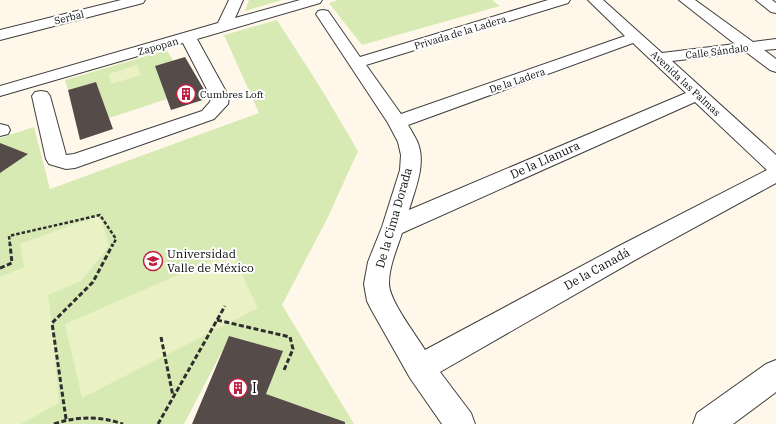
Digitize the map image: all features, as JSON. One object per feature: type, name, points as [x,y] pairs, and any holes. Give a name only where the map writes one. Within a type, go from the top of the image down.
[{"type":"street","name":"Serbal","points":[[0,35],[122,2],[138,0]]},
{"type":"street","points":[[224,27],[236,0]]},
{"type":"street","name":"Privada de la Ladera","points":[[356,63],[563,0]]},
{"type":"street","name":"Avenida las Palmas","points":[[595,0],[698,94],[771,156]]},
{"type":"street","points":[[686,0],[776,67]]},
{"type":"street","points":[[763,0],[776,9]]},
{"type":"street","name":"Zapopan","points":[[0,91],[224,27],[319,7]]},
{"type":"street","name":"De la Cima Dorada","points":[[319,7],[397,122],[408,142],[411,155],[410,170],[393,227],[380,262],[376,284],[380,301],[420,368],[460,424]]},
{"type":"street","points":[[41,96],[56,159],[61,162],[75,160],[208,115],[219,104],[220,97],[188,37]]},
{"type":"street","name":"De la Ladera","points":[[397,122],[636,37]]},
{"type":"street","name":"Calle Sándalo","points":[[659,58],[776,44]]},
{"type":"street","name":"De la Llanura","points":[[393,227],[698,94]]},
{"type":"street","name":"De la Canadá","points":[[420,368],[627,253],[776,174]]},
{"type":"street","points":[[708,424],[776,374]]},
{"type":"path","points":[[0,268],[12,264],[9,236],[100,215],[116,239],[93,282],[52,323],[66,419]]},
{"type":"path","points":[[158,424],[225,306]]},
{"type":"path","points":[[217,320],[290,337],[293,349],[284,370]]},
{"type":"path","points":[[160,337],[173,396]]},
{"type":"path","points":[[54,424],[66,419],[103,417],[123,424]]},
{"type":"path","points":[[108,424],[111,420]]},
{"type":"green space","points":[[249,0],[282,0],[245,11]]},
{"type":"green space","points":[[338,0],[492,0],[500,6],[362,45],[329,3]]},
{"type":"green space","name":"Universidad Valle de México","points":[[277,20],[322,90],[358,151],[328,217],[282,305],[354,424],[324,424],[327,415],[288,402],[255,424],[282,351],[230,336],[184,424],[0,424],[0,138],[34,127],[50,189],[259,113],[224,35]]},
{"type":"green space","points":[[167,50],[173,61],[167,99],[109,118],[96,82],[68,90],[65,80]]},
{"type":"green space","points":[[137,65],[141,75],[111,84],[109,74]]},
{"type":"green space","points":[[100,215],[109,246],[81,281],[48,295],[59,403],[21,424],[0,424],[0,277],[24,267],[20,244]]},
{"type":"green space","points":[[231,252],[258,308],[82,398],[65,324]]},
{"type":"building","points":[[185,57],[209,98],[171,110],[155,66]]},
{"type":"building","points":[[96,82],[113,129],[80,140],[68,90]]},
{"type":"building","points":[[0,143],[28,154],[0,173]]},
{"type":"building","name":"I","points":[[229,336],[283,351],[266,394],[345,422],[345,424],[192,424]]},
{"type":"place","name":"Cumbres Loft","points":[[186,94]]},
{"type":"place","name":"Universidad Valle de México","points":[[153,261]]},
{"type":"place","name":"I","points":[[238,388]]}]
